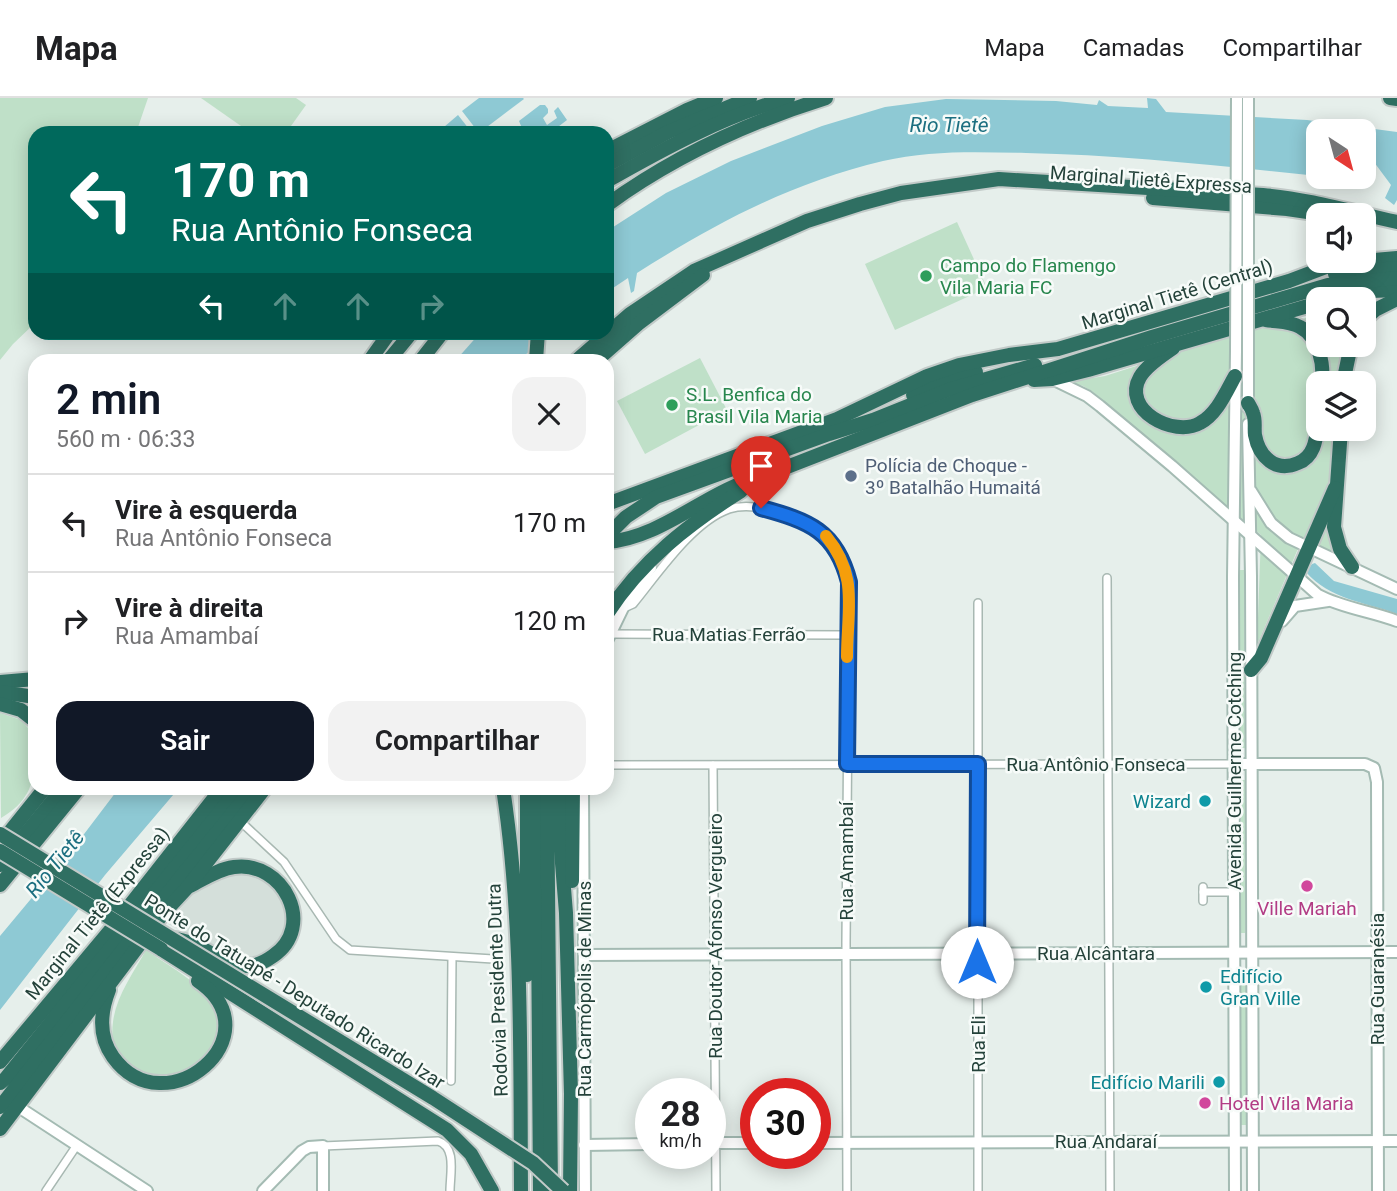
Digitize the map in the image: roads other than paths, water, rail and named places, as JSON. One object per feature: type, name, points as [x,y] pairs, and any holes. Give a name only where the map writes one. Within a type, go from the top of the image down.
[{"type":"highway","points":[[614,146],[716,98]]},
{"type":"highway","points":[[614,161],[668,132],[750,98]]},
{"type":"highway","points":[[614,177],[713,125],[793,103],[826,98]]},
{"type":"highway","points":[[1390,98],[1397,99]]},
{"type":"highway","points":[[614,200],[671,163],[751,126],[793,103]]},
{"type":"highway","points":[[614,164],[621,157]]},
{"type":"highway","points":[[614,328],[694,271],[807,221],[860,204],[929,188],[985,180],[1018,179],[1263,195],[1309,200],[1397,222]]},
{"type":"highway","name":"Marginal Tietê Expressa","points":[[970,184],[1238,204],[1306,212]]},
{"type":"highway","points":[[1376,226],[1397,231]]},
{"type":"highway","name":"Marginal Tietê (Central)","points":[[1376,260],[1397,258]]},
{"type":"highway","points":[[604,354],[719,260]]},
{"type":"highway","points":[[1289,281],[1397,268]]},
{"type":"highway","name":"Marginal Tietê (Central)","points":[[614,501],[837,419],[928,376],[959,365],[1058,349],[1310,273]]},
{"type":"highway","points":[[614,539],[624,540],[642,534],[735,484],[764,476],[1008,383],[1328,285],[1397,278]]},
{"type":"highway","points":[[1376,291],[1397,290]]},
{"type":"highway","points":[[1376,310],[1397,299]]},
{"type":"highway","points":[[1008,383],[1052,379],[1306,307]]},
{"type":"highway","points":[[1261,320],[1289,323],[1305,331],[1321,358],[1322,371]]},
{"type":"highway","points":[[614,531],[626,517],[656,497],[824,435],[873,420],[948,390],[999,374],[1152,337]]},
{"type":"highway","points":[[394,354],[405,340]]},
{"type":"highway","points":[[426,354],[437,340]]},
{"type":"highway","points":[[584,354],[600,340]]},
{"type":"highway","points":[[1181,341],[1149,367],[1140,376],[1137,385],[1139,404],[1157,421],[1186,428],[1200,423],[1218,406],[1236,376]]},
{"type":"highway","points":[[824,435],[945,380],[1058,349]]},
{"type":"highway","points":[[1248,403],[1254,414],[1257,445],[1267,460],[1276,465],[1287,466],[1304,461],[1316,441]]},
{"type":"highway","points":[[1340,441],[1335,488],[1335,535],[1340,549],[1352,567]]},
{"type":"highway","points":[[614,605],[645,565],[688,527],[764,476]]},
{"type":"highway","points":[[1251,670],[1261,658],[1335,488]]},
{"type":"highway","points":[[0,682],[28,680]]},
{"type":"highway","points":[[0,692],[28,696]]},
{"type":"highway","points":[[0,704],[21,710],[28,716]]},
{"type":"highway","points":[[0,844],[37,795]]},
{"type":"highway","points":[[0,865],[57,795]]},
{"type":"highway","points":[[0,885],[73,795]]},
{"type":"highway","name":"Marginal Tietê (Expressa)","points":[[0,1062],[108,933],[216,795]]},
{"type":"highway","points":[[0,1083],[233,795]]},
{"type":"highway","points":[[0,1107],[147,918],[247,795]]},
{"type":"highway","points":[[0,1129],[161,916],[259,795]]},
{"type":"highway","name":"Rodovia Presidente Dutra","points":[[504,795],[509,830],[518,977],[521,1184]]},
{"type":"highway","points":[[521,1184],[527,1098],[527,795]]},
{"type":"highway","name":"Rodovia Presidente Dutra","points":[[537,795],[540,1191]]},
{"type":"highway","points":[[547,795],[554,1191]]},
{"type":"highway","points":[[561,795],[571,1094],[570,1191]]},
{"type":"highway","points":[[566,914],[571,896],[573,795]]},
{"type":"highway","name":"Ponte do Tatuapé - Deputado Ricardo Izar","points":[[0,834],[433,1098],[533,1163],[563,1191]]},
{"type":"highway","name":"Ponte do Tatuapé - Deputado Ricardo Izar","points":[[0,851],[164,950],[431,1119],[461,1143],[492,1191]]},
{"type":"highway","points":[[174,939],[187,940],[236,965],[252,966],[278,952],[292,927],[294,914],[284,888],[273,876],[262,870],[235,866],[222,869],[186,888]]},
{"type":"highway","points":[[116,976],[103,1012],[102,1026],[108,1049],[116,1061],[130,1073],[156,1084],[186,1078],[201,1070],[219,1051],[225,1026],[217,998],[206,986],[172,963],[164,950]]},
{"type":"highway","points":[[547,1175],[554,1191]]},
{"type":"main road","points":[[1237,98],[1242,351]]},
{"type":"main road","points":[[1242,351],[1248,98]]},
{"type":"main road","name":"Avenida Guilherme Cotching","points":[[1235,1191],[1234,521],[1236,376],[1242,351]]},
{"type":"main road","name":"Avenida Guilherme Cotching","points":[[1242,351],[1248,403],[1251,536],[1253,1191]]},
{"type":"main road","points":[[1052,379],[1087,396],[1100,406],[1318,595],[1329,601],[1361,608],[1397,621]]},
{"type":"main road","points":[[1250,489],[1271,523],[1289,538],[1397,589]]},
{"type":"main road","name":"Rua Amambaí","points":[[614,627],[623,608],[656,562],[688,527]]},
{"type":"main road","points":[[1276,623],[1284,620],[1295,606],[1329,601]]},
{"type":"main road","name":"Rua Antônio Fonseca","points":[[1234,764],[1365,764],[1374,768]]},
{"type":"main road","name":"Rua Guaranésia","points":[[1374,768],[1377,782],[1378,1191]]},
{"type":"main road","name":"Rua Carmópolis de Minas","points":[[583,795],[585,1191]]},
{"type":"main road","name":"Rua Alcântara","points":[[585,955],[1397,952]]},
{"type":"main road","points":[[17,1106],[147,1191]]},
{"type":"main road","name":"Rua Andaraí","points":[[831,1143],[1397,1141]]},
{"type":"main road","points":[[584,1144],[635,1143]]},
{"type":"main road","points":[[263,1191],[302,1151],[309,1147],[323,1146],[323,1191]]},
{"type":"main road","points":[[480,1169],[486,1191]]},
{"type":"street","name":"Rua Amambaí","points":[[623,608],[633,604],[674,555],[713,517],[738,508],[761,508],[809,523],[823,532],[836,548],[845,566],[849,582],[847,1191]]},
{"type":"street","points":[[1107,578],[1110,1191]]},
{"type":"street","name":"Rua Eli","points":[[978,603],[978,1191]]},
{"type":"street","name":"Rua Matias Ferrão","points":[[614,638],[847,635]]},
{"type":"street","name":"Rua Antônio Fonseca","points":[[614,765],[1234,764]]},
{"type":"street","name":"Rua Doutor Afonso Vergueiro","points":[[713,765],[714,1078]]},
{"type":"street","points":[[239,821],[290,869],[343,946],[359,952],[493,959]]},
{"type":"street","points":[[1203,901],[1203,889],[1234,892]]},
{"type":"street","points":[[450,1081],[452,957]]},
{"type":"street","points":[[323,1146],[438,1141],[444,1143],[450,1152],[450,1191]]},
{"type":"street","points":[[47,1191],[77,1145]]},
{"type":"street","name":"Rua Doutor Afonso Vergueiro","points":[[715,1169],[716,1191]]},
{"type":"water","points":[[479,98],[524,99],[488,126],[474,126],[462,111]]},
{"type":"water","name":"Rio Tietê","points":[[1147,98],[1156,99],[1166,112],[1306,120],[1306,175],[1062,154],[954,152],[900,157],[849,170],[755,206],[637,273],[634,291],[631,293],[628,278],[614,287],[614,226],[666,193],[731,161],[822,126],[885,107],[946,99],[1056,101],[1097,105],[1099,100],[1108,106],[1148,108]]},
{"type":"water","points":[[540,105],[545,105],[548,109],[543,118],[547,125],[557,118],[554,111],[558,107],[567,120],[559,126],[521,126],[519,121]]},
{"type":"water","points":[[458,115],[467,126],[445,126]]},
{"type":"water","name":"Rio Tietê","points":[[1376,129],[1397,132],[1397,200],[1394,205],[1385,198],[1391,185],[1376,165]]},
{"type":"water","points":[[474,340],[545,340],[526,354],[461,354]]},
{"type":"water","points":[[1315,563],[1334,581],[1397,599],[1397,614],[1348,599],[1325,588],[1306,572]]},
{"type":"water","name":"Rio Tietê","points":[[114,795],[173,795],[105,875],[0,1010],[0,936]]},
{"type":"place","name":"Campo do Flamengo Vila Maria FC","points":[[926,276]]},
{"type":"place","name":"S.L. Benfica do Brasil Vila Maria","points":[[672,405]]},
{"type":"place","name":"Polícia de Choque - 3º Batalhão Humaitá","points":[[851,476]]},
{"type":"place","name":"Wizard","points":[[1205,801]]},
{"type":"place","name":"Ville Mariah","points":[[1307,886]]},
{"type":"place","name":"Edifício Gran Ville","points":[[1206,987]]},
{"type":"place","name":"Edifício Marili","points":[[1219,1082]]},
{"type":"place","name":"Hotel Vila Maria","points":[[1205,1103]]}]
